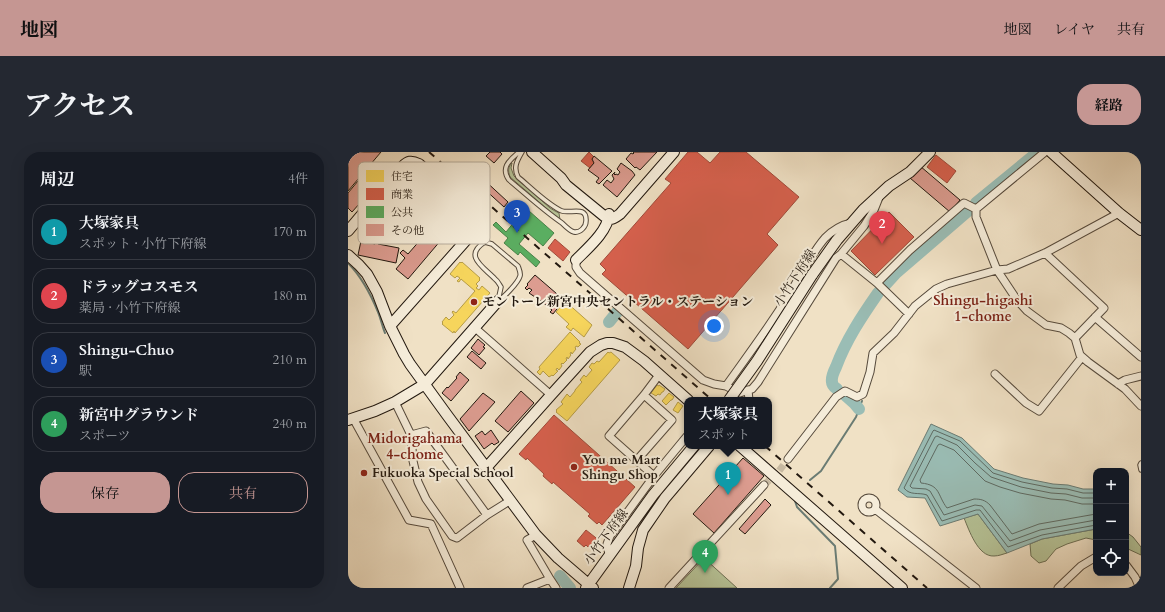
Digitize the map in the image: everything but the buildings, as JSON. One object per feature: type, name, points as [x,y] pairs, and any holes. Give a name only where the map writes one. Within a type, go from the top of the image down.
[{"type":"street","points":[[532,152],[561,178],[566,185],[596,210],[614,218],[620,214],[674,152]]},
{"type":"street","points":[[669,152],[620,209],[609,216],[605,229],[576,260],[576,266],[580,273],[703,380],[726,386],[740,392],[752,389],[758,382],[824,275],[836,258],[864,226],[874,210],[881,193]]},
{"type":"street","name":"小竹下府線","points":[[895,182],[922,152]]},
{"type":"street","name":"小竹下府線","points":[[731,397],[757,361],[812,275],[837,240],[881,193],[910,172],[930,152]]},
{"type":"street","points":[[976,209],[1045,152]]},
{"type":"street","points":[[1051,152],[1141,230]]},
{"type":"street","points":[[877,283],[910,250],[964,202],[976,209]]},
{"type":"street","points":[[976,209],[976,217],[997,270],[1026,311],[1046,325],[1061,328],[1075,338],[1080,355],[1125,388],[1141,406]]},
{"type":"street","points":[[788,459],[836,397],[845,391],[857,397],[863,394],[870,372],[873,353],[894,332],[915,306],[936,289],[947,284],[997,270],[1008,269],[1045,253],[1120,213]]},
{"type":"street","points":[[348,231],[358,219]]},
{"type":"street","points":[[726,386],[785,302],[811,258],[826,238],[842,225],[852,223]]},
{"type":"street","points":[[390,326],[463,244]]},
{"type":"street","points":[[1045,253],[1104,308],[1075,338]]},
{"type":"street","points":[[841,254],[877,283],[909,314]]},
{"type":"street","points":[[348,255],[359,264],[370,278],[390,326],[410,364],[424,384],[536,535],[589,587]]},
{"type":"street","points":[[460,588],[431,524],[409,520],[351,419],[395,402],[424,384],[498,301]]},
{"type":"street","points":[[1095,317],[1141,357]]},
{"type":"street","points":[[474,327],[551,394]]},
{"type":"street","points":[[486,468],[590,352],[607,343],[613,343],[625,347],[644,361],[685,397]]},
{"type":"street","points":[[995,374],[1015,391],[1026,403],[1039,411],[1082,357]]},
{"type":"street","points":[[654,476],[609,436],[659,375]]},
{"type":"street","points":[[1118,384],[1125,380],[1141,376]]},
{"type":"street","points":[[748,390],[749,397]]},
{"type":"street","points":[[637,460],[672,420],[644,395]]},
{"type":"street","points":[[395,402],[411,435],[413,461],[418,482],[426,499],[452,536],[458,538],[487,515],[510,500]]},
{"type":"street","points":[[411,435],[426,430],[487,515]]},
{"type":"street","points":[[609,555],[607,544],[610,536],[654,476],[684,440]]},
{"type":"street","name":"小竹下府線","points":[[589,587],[609,555],[653,495],[691,449]]},
{"type":"street","points":[[629,588],[636,566],[639,544],[643,530],[665,498],[706,449]]},
{"type":"street","points":[[743,449],[902,588]]},
{"type":"street","points":[[669,588],[764,485]]},
{"type":"street","points":[[875,509],[976,588]]},
{"type":"street","points":[[536,535],[527,540],[556,588]]},
{"type":"street","points":[[1058,588],[1081,566],[1093,559]]},
{"type":"street","points":[[1129,569],[1140,588]]},
{"type":"street","points":[[527,588],[550,579]]},
{"type":"lane","points":[[519,152],[505,168],[506,175],[509,180],[573,232],[583,229],[587,222],[585,215],[581,211],[576,210],[564,212],[555,208],[518,177],[515,172],[516,164],[522,152]]},
{"type":"lane","points":[[490,243],[518,266],[520,270],[518,280],[498,301]]},
{"type":"lane","points":[[481,244],[475,253],[475,258],[477,262],[497,280],[501,287],[498,301]]},
{"type":"lane","points":[[1141,463],[1141,470]]},
{"type":"green space","points":[[512,163],[511,168],[514,176],[550,208],[559,213],[560,220],[510,177],[509,169]]},
{"type":"green space","points":[[978,514],[1007,553],[996,556],[988,555],[979,548],[971,536],[964,518]]},
{"type":"green space","points":[[1093,530],[1093,539],[1086,538],[1067,544],[1056,549],[1046,561],[1039,563],[1031,556],[1030,544],[1042,539]]},
{"type":"green space","points":[[1129,534],[1141,547],[1141,555],[1129,549]]},
{"type":"green space","points":[[704,558],[737,588],[676,588]]},
{"type":"water","points":[[931,424],[962,438],[994,469],[1023,478],[1053,484],[1068,485],[1083,489],[1093,489],[1093,530],[1042,539],[1007,553],[978,514],[940,526],[925,498],[907,497],[898,490]]},
{"type":"waterway","points":[[976,203],[1038,152]]},
{"type":"waterway","points":[[886,284],[896,273],[968,211]]},
{"type":"waterway","points":[[348,263],[369,292],[385,333]]},
{"type":"waterway","points":[[837,389],[832,383],[832,378],[840,357],[855,328],[878,293]]},
{"type":"waterway","points":[[609,322],[618,311]]},
{"type":"waterway","points":[[845,395],[859,409]]},
{"type":"waterway","points":[[810,480],[821,471],[856,417],[862,401]]},
{"type":"waterway","points":[[795,501],[797,507],[835,546],[838,579],[830,588]]},
{"type":"waterway","points":[[560,576],[570,588]]},
{"type":"tunnel","points":[[764,485],[779,471],[788,459]]},
{"type":"railway","points":[[429,152],[440,162]]},
{"type":"railway","points":[[490,205],[709,397]]},
{"type":"railway","points":[[768,449],[927,588]]},
{"type":"place","name":"Shingu-Chuo","points":[[517,233]]},
{"type":"place","name":"ドラッグコスモス","points":[[882,244]]},
{"type":"place","name":"モントーレ新宮中央セントラル・ステーション","points":[[474,302]]},
{"type":"place","name":"You me Mart Shingu Shop","points":[[574,467]]},
{"type":"place","name":"Fukuoka Special School","points":[[364,473]]},
{"type":"place","name":"大塚家具","points":[[728,495]]},
{"type":"place","name":"新宮中グラウンド","points":[[705,573]]},
{"type":"district","name":"Shingu-higashi 1-chome","points":[[983,308]]},
{"type":"district","name":"Midorigahama 4-chome","points":[[415,446]]}]
